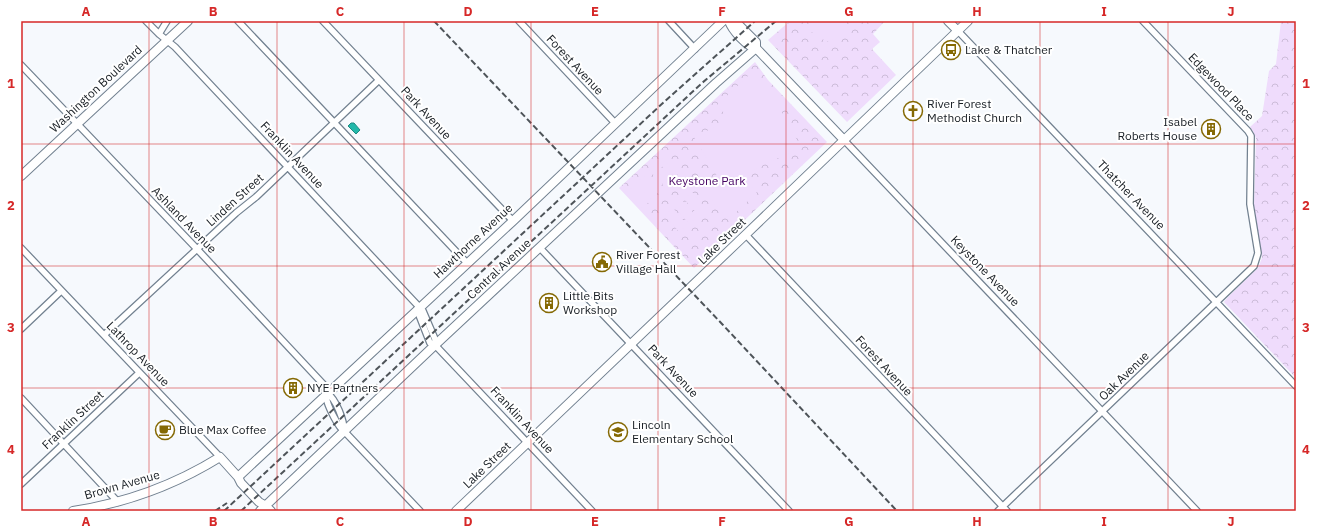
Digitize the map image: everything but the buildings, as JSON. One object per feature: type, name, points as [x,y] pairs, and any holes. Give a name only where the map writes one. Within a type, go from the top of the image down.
[{"type":"street","name":"Franklin Avenue","points":[[146,21],[159,34],[175,46],[419,307],[419,315],[430,343],[435,345],[592,511]]},
{"type":"street","points":[[159,34],[167,21]]},
{"type":"street","name":"Washington Boulevard","points":[[21,176],[188,21]]},
{"type":"street","points":[[238,21],[467,263]]},
{"type":"street","name":"Park Avenue","points":[[323,21],[513,221]]},
{"type":"street","name":"Forest Avenue","points":[[519,21],[615,123]]},
{"type":"street","points":[[669,21],[695,48]]},
{"type":"street","name":"Hawthorne Avenue","points":[[238,477],[513,221],[724,21]]},
{"type":"street","name":"Keystone Avenue","points":[[729,21],[731,26],[751,47],[756,48],[1197,511]]},
{"type":"street","name":"Keystone Avenue","points":[[735,21],[756,42],[756,48]]},
{"type":"street","name":"Thatcher Avenue","points":[[948,21],[1296,386]]},
{"type":"street","name":"Lake Street","points":[[456,511],[968,21]]},
{"type":"street","name":"Edgewood Place","points":[[1143,21],[1248,131],[1251,136],[1250,204],[1258,253]]},
{"type":"street","name":"Central Avenue","points":[[266,509],[344,431],[435,345],[716,83],[756,48]]},
{"type":"street","name":"Ashland Avenue","points":[[21,65],[197,249],[324,385],[327,393],[327,401],[340,428],[420,511]]},
{"type":"street","name":"Linden Street","points":[[104,335],[236,213],[256,197],[379,80]]},
{"type":"street","name":"Forest Avenue","points":[[746,235],[1003,510]]},
{"type":"street","name":"Lathrop Avenue","points":[[21,248],[220,457],[266,509]]},
{"type":"street","name":"Park Avenue","points":[[540,248],[789,511]]},
{"type":"street","name":"Oak Avenue","points":[[1003,510],[1102,412],[1254,266],[1258,253]]},
{"type":"street","points":[[21,329],[61,291]]},
{"type":"street","name":"Franklin Street","points":[[21,484],[139,373]]},
{"type":"street","points":[[21,398],[118,502]]},
{"type":"street","name":"Brown Avenue","points":[[73,511],[98,507],[149,493],[190,474],[220,457]]},
{"type":"green space","points":[[790,21],[885,21],[873,34],[880,42],[872,49],[896,75],[847,122],[768,40]]},
{"type":"green space","points":[[815,21],[843,21],[849,27],[840,36],[829,42],[817,37],[808,28]]},
{"type":"green space","points":[[1281,21],[1296,21],[1296,378],[1224,302],[1258,268],[1262,258],[1254,207],[1256,138],[1250,127],[1262,116],[1269,71],[1276,64]]},
{"type":"green space","name":"Keystone Park","points":[[755,62],[768,80],[827,142],[694,268],[619,188]]},
{"type":"green space","points":[[749,75],[755,75],[783,103],[779,107],[801,147],[740,176],[744,177],[757,192],[731,217],[725,216],[702,189],[717,176],[694,137],[732,119],[716,106]]},
{"type":"green space","points":[[662,158],[670,167],[666,171],[658,162]]},
{"type":"green space","points":[[653,166],[661,175],[657,179],[649,170]]},
{"type":"green space","points":[[675,172],[683,181],[679,185],[671,176]]},
{"type":"green space","points":[[644,176],[659,192],[651,199],[636,183]]},
{"type":"green space","points":[[666,180],[674,189],[670,193],[662,184]]},
{"type":"green space","points":[[635,185],[650,201],[642,208],[627,192]]},
{"type":"green space","points":[[692,192],[706,209],[699,216],[684,199]]},
{"type":"green space","points":[[682,200],[697,217],[689,224],[675,207]]},
{"type":"green space","points":[[673,208],[687,225],[679,232],[665,215]]},
{"type":"shaded area","points":[[351,123],[354,123],[360,130],[356,134],[348,126]]},
{"type":"railway","points":[[434,21],[723,325],[897,511]]},
{"type":"railway","points":[[224,511],[664,102],[755,21]]},
{"type":"railway","points":[[241,511],[702,83],[776,21]]},
{"type":"railway","points":[[215,511],[227,503]]},
{"type":"place","name":"Lake & Thatcher","points":[[951,50]]},
{"type":"place","name":"River Forest Methodist Church","points":[[913,111]]},
{"type":"place","name":"Isabel Roberts House","points":[[1211,129]]},
{"type":"place","name":"River Forest Village Hall","points":[[602,262]]},
{"type":"place","name":"Little Bits Workshop","points":[[549,303]]},
{"type":"place","name":"NYE Partners","points":[[293,388]]},
{"type":"place","name":"Blue Max Coffee","points":[[165,430]]},
{"type":"place","name":"Lincoln Elementary School","points":[[618,432]]}]
